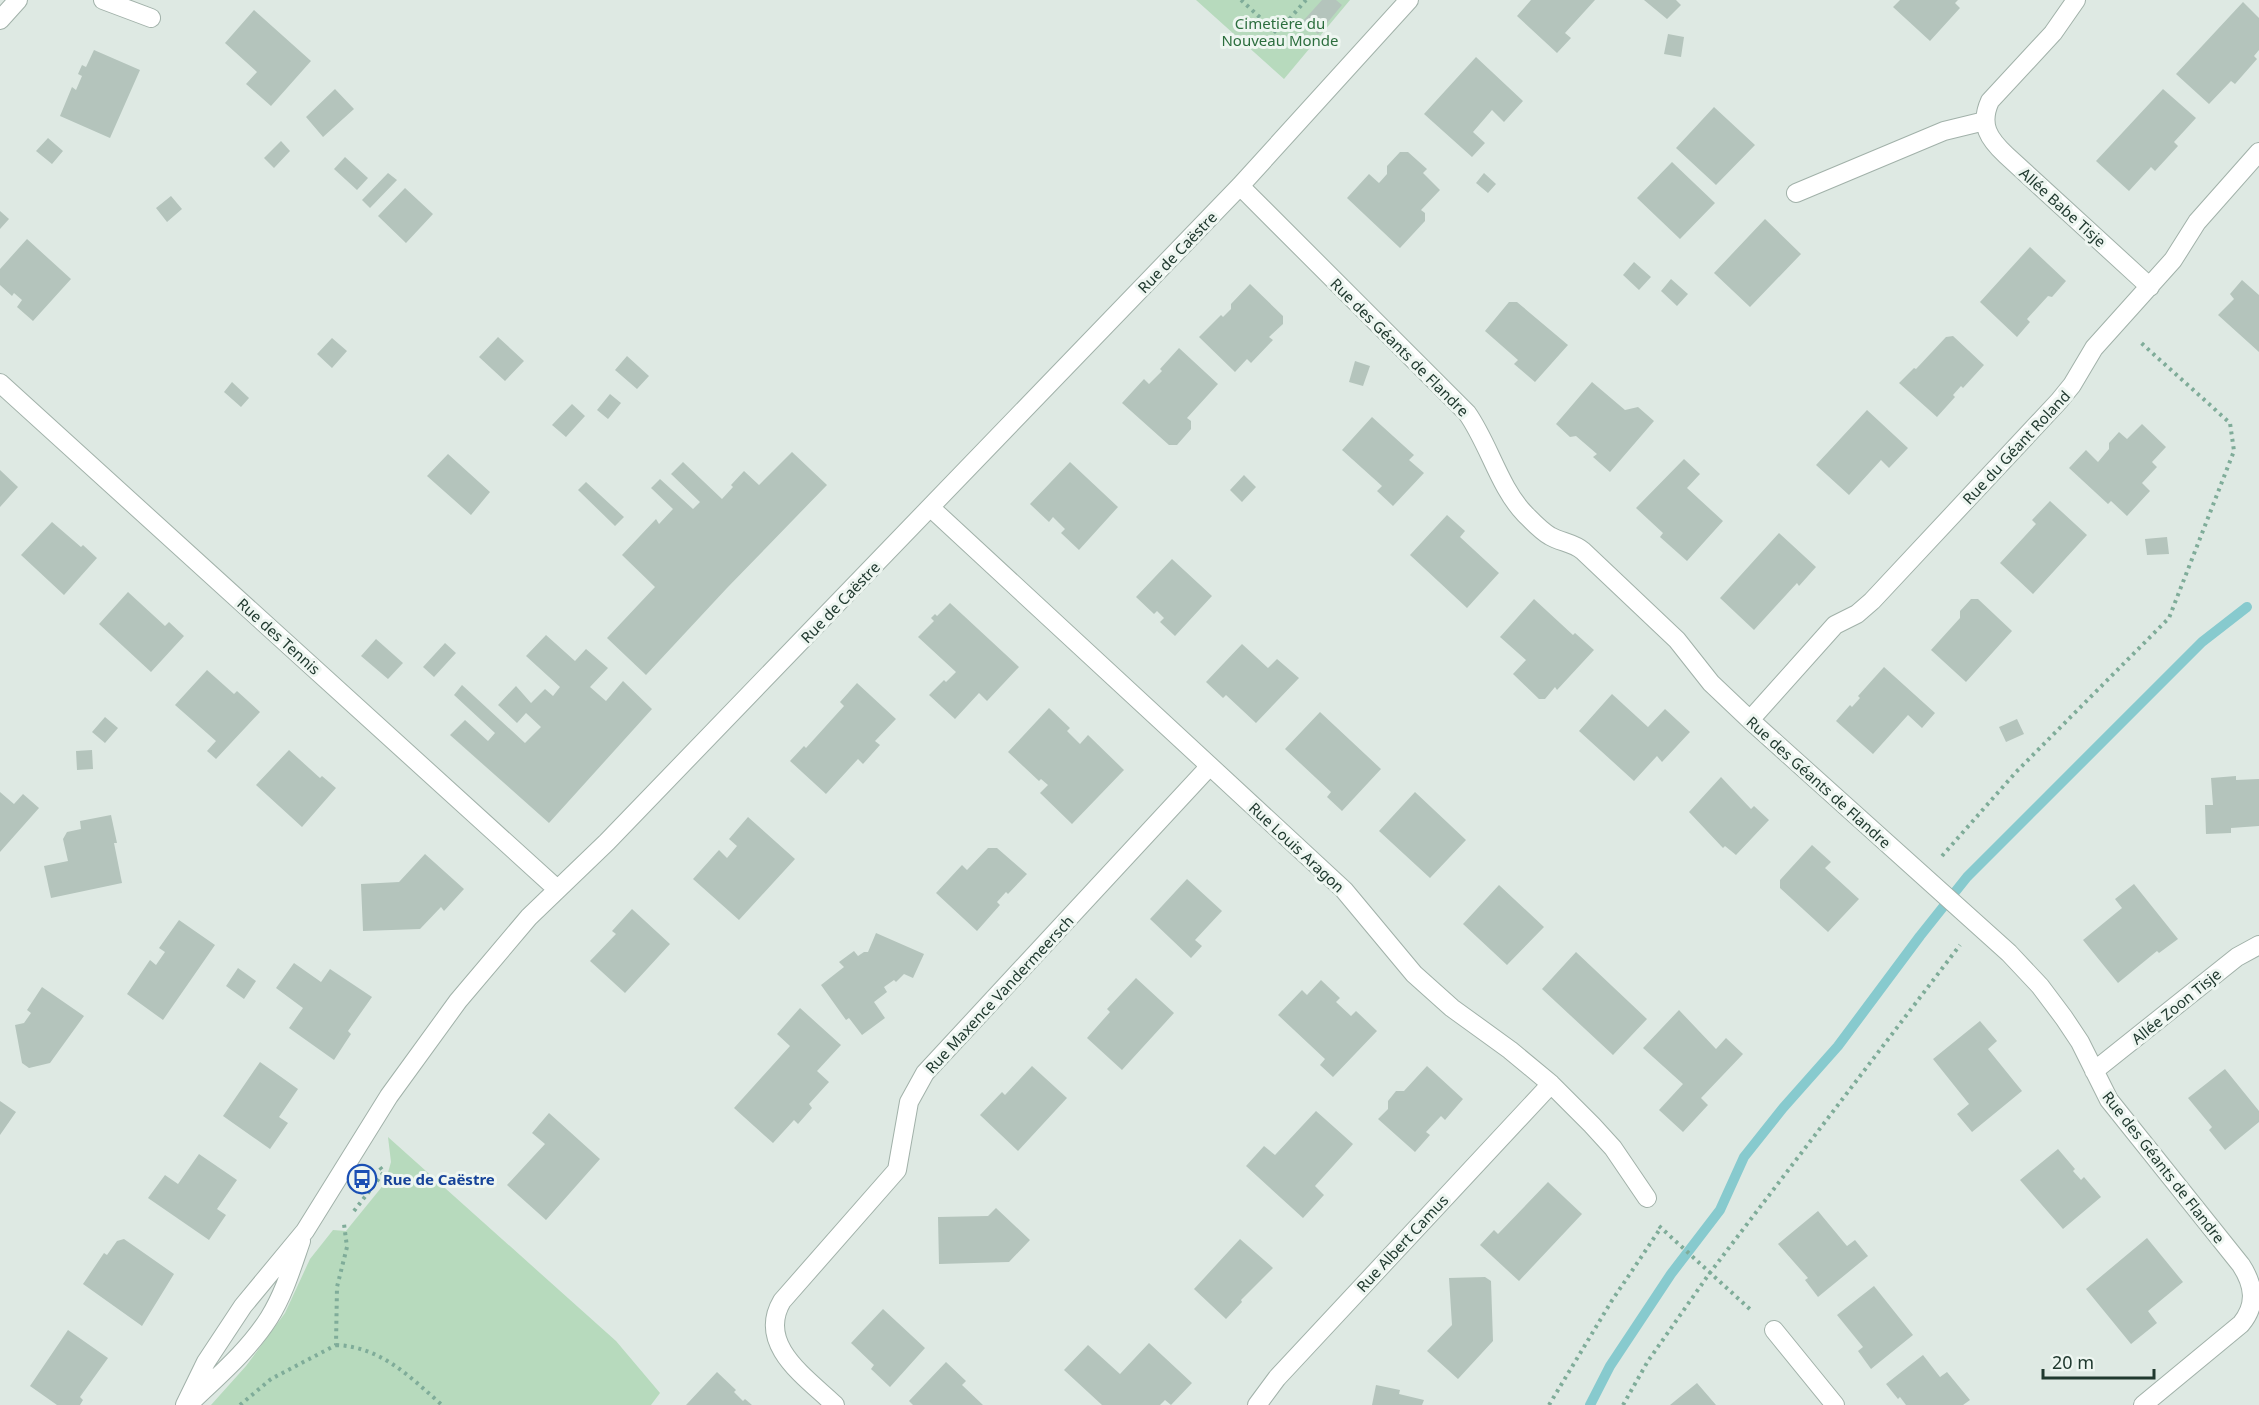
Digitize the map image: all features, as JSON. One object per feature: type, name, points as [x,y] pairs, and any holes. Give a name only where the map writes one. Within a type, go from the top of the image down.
[{"type":"street","points":[[0,20],[18,0]]},
{"type":"street","points":[[104,0],[151,18]]},
{"type":"street","name":"Rue de Caëstre","points":[[186,1405],[206,1362],[243,1306],[305,1231],[389,1095],[458,1001],[498,952],[931,508],[1240,186],[1410,0]]},
{"type":"street","points":[[1796,193],[1944,131],[1985,121],[1987,108],[1995,94],[2053,33],[2076,0]]},
{"type":"street","name":"Allée Babe Tisje","points":[[1985,121],[1987,133],[1996,145],[2150,287]]},
{"type":"street","name":"Rue du Géant Roland","points":[[1750,720],[1835,625],[1857,614],[1872,602],[2059,401],[2077,378],[2089,355],[2173,260],[2197,222],[2259,152]]},
{"type":"street","name":"Rue des Géants de Flandre","points":[[1240,186],[1467,413],[1485,441],[1507,488],[1524,513],[1549,536],[1579,547],[1677,640],[1711,683],[1970,917],[2040,986],[2074,1032],[2109,1101],[2241,1265],[2252,1288],[2252,1307],[2241,1324],[2143,1405]]},
{"type":"street","name":"Rue des Tennis","points":[[0,383],[557,889]]},
{"type":"street","name":"Rue Louis Aragon","points":[[931,508],[1344,890],[1414,974],[1452,1008],[1510,1050],[1551,1084],[1613,1148],[1647,1198]]},
{"type":"street","name":"Rue Maxence Vandermeersch","points":[[835,1405],[784,1356],[775,1332],[777,1310],[788,1293],[897,1170],[909,1102],[925,1073],[1209,767]]},
{"type":"street","name":"Allée Zoon Tisje","points":[[2094,1071],[2237,957],[2259,945]]},
{"type":"street","name":"Rue Albert Camus","points":[[1257,1405],[1277,1378],[1551,1084]]},
{"type":"street","name":"Rue de Caëstre","points":[[186,1405],[241,1354],[269,1319],[283,1292],[305,1231]]},
{"type":"street","points":[[1774,1330],[1835,1405]]},
{"type":"path","points":[[1241,0],[1277,33],[1306,0]]},
{"type":"path","points":[[1248,6],[1253,0]]},
{"type":"path","points":[[1929,882],[2016,772],[2169,618],[2234,451],[2230,423],[2117,323]]},
{"type":"path","points":[[1623,1405],[1648,1361],[1709,1274],[1970,917]]},
{"type":"path","points":[[351,1215],[384,1172],[357,1144]]},
{"type":"path","points":[[336,1345],[337,1287],[347,1247],[344,1223]]},
{"type":"path","points":[[1549,1405],[1611,1302],[1660,1228]]},
{"type":"path","points":[[1666,1234],[1774,1330]]},
{"type":"path","points":[[240,1405],[271,1379],[336,1345],[364,1348],[386,1360],[442,1405]]},
{"type":"green space","name":"Cimetière du Nouveau Monde","points":[[1196,0],[1350,0],[1284,79]]},
{"type":"green space","points":[[388,1137],[616,1341],[660,1393],[651,1405],[211,1405],[246,1366],[285,1313],[310,1259],[333,1230],[346,1231],[385,1183],[391,1162]]},
{"type":"building","points":[[1322,0],[1336,0],[1342,5],[1318,34],[1303,21]]},
{"type":"building","points":[[1531,0],[1595,0],[1565,33],[1571,38],[1557,53],[1517,16]]},
{"type":"building","points":[[1644,0],[1676,0],[1681,5],[1667,19]]},
{"type":"building","points":[[1900,0],[1958,0],[1955,3],[1960,8],[1930,41],[1893,7]]},
{"type":"building","points":[[2243,2],[2259,18],[2259,50],[2254,56],[2257,59],[2235,84],[2231,81],[2209,104],[2176,74]]},
{"type":"building","points":[[254,10],[311,61],[271,106],[246,84],[257,72],[225,43]]},
{"type":"building","points":[[1668,34],[1684,37],[1681,57],[1664,54]]},
{"type":"building","points":[[94,50],[140,70],[110,138],[60,116],[72,87],[76,90],[82,76],[78,74],[82,65],[86,67]]},
{"type":"building","points":[[1476,57],[1523,101],[1504,122],[1492,110],[1473,132],[1485,143],[1472,157],[1424,114]]},
{"type":"building","points":[[335,89],[354,109],[323,137],[306,117]]},
{"type":"building","points":[[2163,89],[2196,118],[2174,142],[2178,146],[2155,171],[2151,167],[2129,191],[2096,161]]},
{"type":"building","points":[[1714,107],[1755,145],[1716,185],[1676,148]]},
{"type":"building","points":[[48,138],[63,151],[52,164],[36,151]]},
{"type":"building","points":[[281,141],[290,151],[274,168],[264,158]]},
{"type":"building","points":[[1400,152],[1408,152],[1427,169],[1423,173],[1440,190],[1421,210],[1425,213],[1425,221],[1400,248],[1347,198],[1369,174],[1379,183],[1387,174],[1387,166]]},
{"type":"building","points":[[345,157],[368,178],[357,190],[334,169]]},
{"type":"building","points":[[1672,162],[1715,203],[1680,239],[1637,198]]},
{"type":"building","points":[[388,173],[397,180],[370,208],[362,200]]},
{"type":"building","points":[[1484,173],[1496,184],[1488,193],[1476,183]]},
{"type":"building","points":[[405,188],[433,214],[406,243],[378,216]]},
{"type":"building","points":[[171,196],[182,209],[167,222],[156,208]]},
{"type":"building","points":[[0,211],[9,219],[0,229]]},
{"type":"building","points":[[1765,219],[1801,254],[1750,307],[1714,273]]},
{"type":"building","points":[[27,239],[71,279],[33,321],[17,307],[22,300],[14,293],[12,296],[0,285],[0,269]]},
{"type":"building","points":[[2030,247],[2066,281],[2052,297],[2048,296],[2027,319],[2030,322],[2017,337],[1980,302]]},
{"type":"building","points":[[1634,262],[1651,277],[1639,290],[1623,275]]},
{"type":"building","points":[[1671,279],[1688,294],[1677,306],[1661,291]]},
{"type":"building","points":[[2242,280],[2259,295],[2259,352],[2218,315],[2234,299],[2230,294]]},
{"type":"building","points":[[1250,284],[1283,316],[1283,324],[1269,337],[1273,340],[1251,363],[1247,359],[1235,372],[1199,337],[1221,315],[1223,317],[1231,309],[1231,304]]},
{"type":"building","points":[[1509,302],[1517,302],[1568,345],[1535,382],[1514,364],[1518,360],[1485,331]]},
{"type":"building","points":[[1953,336],[1984,365],[1963,388],[1961,386],[1953,395],[1955,397],[1937,417],[1899,383],[1914,368],[1916,369],[1946,337]]},
{"type":"building","points":[[498,337],[524,361],[505,381],[479,357]]},
{"type":"building","points":[[332,338],[347,351],[332,368],[317,354]]},
{"type":"building","points":[[1179,348],[1218,384],[1187,418],[1191,421],[1191,429],[1177,445],[1169,445],[1122,403],[1144,379],[1149,384]]},
{"type":"building","points":[[627,356],[649,376],[637,389],[615,370]]},
{"type":"building","points":[[1355,361],[1370,366],[1363,386],[1349,382]]},
{"type":"building","points":[[232,382],[249,398],[241,407],[224,392]]},
{"type":"building","points":[[1592,382],[1625,410],[1638,407],[1654,421],[1610,472],[1593,457],[1597,454],[1576,436],[1570,437],[1556,424]]},
{"type":"building","points":[[610,394],[621,403],[608,419],[597,410]]},
{"type":"building","points":[[572,404],[585,416],[566,437],[552,425]]},
{"type":"building","points":[[1867,410],[1908,448],[1889,468],[1881,460],[1849,495],[1816,465]]},
{"type":"building","points":[[1372,417],[1414,455],[1409,460],[1424,473],[1393,506],[1377,491],[1382,486],[1342,450]]},
{"type":"building","points":[[2142,424],[2166,447],[2152,462],[2157,467],[2142,483],[2150,491],[2127,516],[2111,501],[2108,504],[2069,468],[2086,450],[2098,462],[2109,449],[2109,443],[2119,432],[2127,439]]},
{"type":"building","points":[[792,452],[827,485],[646,675],[607,638],[655,587],[622,555],[656,519],[659,524],[673,509],[651,488],[660,479],[693,509],[700,502],[671,474],[683,462],[722,499],[744,471],[759,485]]},
{"type":"building","points":[[448,454],[490,492],[471,515],[427,476]]},
{"type":"building","points":[[1684,459],[1700,474],[1687,488],[1723,521],[1687,561],[1660,537],[1663,533],[1636,508]]},
{"type":"building","points":[[1070,462],[1118,507],[1079,550],[1061,533],[1065,529],[1053,517],[1049,522],[1030,504]]},
{"type":"building","points":[[0,470],[18,487],[0,507]]},
{"type":"building","points":[[1244,475],[1256,487],[1242,502],[1230,490]]},
{"type":"building","points":[[586,482],[624,517],[615,526],[578,490]]},
{"type":"building","points":[[2050,501],[2087,535],[2033,594],[2000,563],[2036,524],[2032,520]]},
{"type":"building","points":[[1447,515],[1465,531],[1460,537],[1499,573],[1467,608],[1410,555]]},
{"type":"building","points":[[52,522],[97,558],[64,595],[21,555]]},
{"type":"building","points":[[1779,533],[1816,567],[1799,586],[1797,583],[1754,630],[1720,598]]},
{"type":"building","points":[[2167,537],[2169,554],[2147,555],[2145,539]]},
{"type":"building","points":[[1172,559],[1212,596],[1175,636],[1160,622],[1164,618],[1157,611],[1154,614],[1136,597]]},
{"type":"building","points":[[128,592],[165,626],[169,622],[184,636],[151,672],[99,624]]},
{"type":"building","points":[[1534,599],[1573,635],[1575,633],[1594,650],[1557,690],[1555,687],[1545,699],[1539,699],[1513,674],[1526,660],[1500,637]]},
{"type":"building","points":[[1971,599],[1978,599],[2012,631],[1966,682],[1931,650],[1960,618],[1960,611]]},
{"type":"building","points":[[950,603],[1019,667],[987,701],[979,693],[955,719],[929,695],[956,672],[918,637],[934,621],[931,618],[935,614],[937,616]]},
{"type":"building","points":[[546,635],[575,661],[586,649],[608,668],[590,687],[606,701],[623,681],[652,709],[549,823],[450,735],[465,720],[488,741],[495,733],[454,695],[462,685],[525,743],[541,727],[526,713],[517,723],[498,705],[516,686],[531,703],[545,689],[553,696],[560,687],[526,656]]},
{"type":"building","points":[[376,639],[403,663],[388,679],[361,656]]},
{"type":"building","points":[[445,643],[456,653],[434,677],[423,667]]},
{"type":"building","points":[[1242,644],[1268,668],[1277,659],[1299,678],[1256,723],[1226,695],[1223,698],[1206,682]]},
{"type":"building","points":[[1884,667],[1935,713],[1922,728],[1908,715],[1873,754],[1836,721],[1850,705],[1852,707],[1860,698],[1858,696]]},
{"type":"building","points":[[207,670],[234,694],[237,691],[260,712],[216,759],[207,751],[216,741],[175,705]]},
{"type":"building","points":[[857,683],[896,719],[875,741],[880,745],[863,764],[858,759],[826,794],[790,761],[804,746],[806,748],[844,706],[840,702]]},
{"type":"building","points":[[1612,694],[1648,727],[1665,709],[1690,732],[1662,762],[1657,756],[1634,781],[1579,731]]},
{"type":"building","points":[[1049,708],[1070,728],[1067,731],[1080,744],[1088,735],[1124,770],[1072,824],[1040,793],[1048,785],[1041,779],[1039,781],[1008,752]]},
{"type":"building","points":[[1320,712],[1381,769],[1342,811],[1327,797],[1331,792],[1285,749]]},
{"type":"building","points":[[105,717],[118,728],[105,743],[92,732]]},
{"type":"building","points":[[2017,719],[2024,734],[2006,742],[1999,727]]},
{"type":"building","points":[[92,750],[93,769],[77,770],[76,751]]},
{"type":"building","points":[[289,750],[320,778],[322,776],[336,788],[302,827],[256,785]]},
{"type":"building","points":[[2236,776],[2236,780],[2259,779],[2259,826],[2231,828],[2231,833],[2206,834],[2205,805],[2213,805],[2211,778]]},
{"type":"building","points":[[1721,777],[1751,809],[1754,806],[1769,820],[1736,855],[1725,846],[1723,848],[1689,812]]},
{"type":"building","points":[[0,792],[14,804],[23,794],[39,808],[0,852]]},
{"type":"building","points":[[1415,792],[1466,840],[1430,878],[1379,831]]},
{"type":"building","points":[[111,815],[122,883],[51,898],[44,866],[68,861],[63,839],[67,832],[81,829],[80,821]]},
{"type":"building","points":[[748,817],[795,859],[739,920],[693,879],[719,850],[727,858],[737,846],[729,839]]},
{"type":"building","points":[[1812,845],[1831,862],[1825,868],[1859,899],[1828,932],[1780,888],[1780,880]]},
{"type":"building","points":[[988,848],[997,848],[1027,874],[997,902],[1000,905],[977,931],[936,893],[962,865],[967,870]]},
{"type":"building","points":[[425,854],[464,889],[444,911],[441,907],[420,929],[363,931],[361,884],[399,882]]},
{"type":"building","points":[[1187,879],[1222,911],[1195,940],[1202,946],[1191,958],[1150,919]]},
{"type":"building","points":[[2134,884],[2178,939],[2159,953],[2157,951],[2118,983],[2083,940],[2122,908],[2115,899]]},
{"type":"building","points":[[1499,885],[1544,927],[1507,965],[1463,924]]},
{"type":"building","points":[[632,909],[670,944],[625,993],[590,961],[616,934],[612,931]]},
{"type":"building","points":[[179,920],[215,945],[163,1020],[127,994],[150,960],[156,965],[165,952],[159,948]]},
{"type":"building","points":[[876,933],[924,954],[913,978],[904,974],[896,982],[894,980],[884,987],[887,992],[874,1002],[885,1018],[862,1035],[849,1018],[846,1020],[821,985],[844,967],[839,962],[854,951],[858,956],[868,952]]},
{"type":"building","points":[[1576,952],[1647,1019],[1613,1055],[1542,989]]},
{"type":"building","points":[[294,963],[321,982],[330,969],[372,997],[348,1031],[351,1034],[334,1060],[289,1028],[303,1008],[276,988]]},
{"type":"building","points":[[238,968],[256,981],[244,999],[226,986]]},
{"type":"building","points":[[1136,978],[1174,1013],[1122,1070],[1087,1038],[1110,1012],[1107,1009]]},
{"type":"building","points":[[1321,980],[1340,998],[1336,1002],[1351,1016],[1356,1011],[1377,1031],[1333,1077],[1320,1065],[1325,1059],[1278,1015],[1302,990],[1307,995]]},
{"type":"building","points":[[42,987],[84,1016],[50,1063],[29,1068],[22,1063],[15,1025],[24,1023],[31,1013],[27,1010]]},
{"type":"building","points":[[800,1008],[841,1045],[817,1071],[829,1082],[809,1104],[812,1108],[798,1124],[794,1120],[773,1143],[734,1108],[790,1046],[777,1034]]},
{"type":"building","points":[[1679,1010],[1716,1049],[1726,1038],[1743,1054],[1701,1098],[1708,1105],[1683,1132],[1659,1110],[1683,1084],[1643,1048]]},
{"type":"building","points":[[1980,1021],[1997,1041],[1988,1049],[2022,1091],[1972,1132],[1957,1114],[1969,1104],[1933,1059]]},
{"type":"building","points":[[260,1062],[298,1089],[279,1117],[288,1123],[270,1149],[223,1116]]},
{"type":"building","points":[[1032,1066],[1067,1098],[1018,1151],[980,1115],[1002,1092],[1005,1095]]},
{"type":"building","points":[[1427,1066],[1463,1099],[1445,1120],[1441,1116],[1426,1132],[1430,1135],[1415,1152],[1378,1119],[1388,1109],[1388,1101],[1396,1091],[1404,1091]]},
{"type":"building","points":[[2225,1069],[2259,1111],[2259,1122],[2225,1150],[2209,1130],[2212,1127],[2188,1098]]},
{"type":"building","points":[[0,1101],[16,1112],[0,1135]]},
{"type":"building","points":[[1316,1111],[1353,1144],[1315,1186],[1324,1195],[1303,1218],[1246,1166],[1264,1146],[1275,1155]]},
{"type":"building","points":[[549,1113],[600,1159],[546,1220],[507,1185],[545,1144],[532,1133]]},
{"type":"building","points":[[2058,1149],[2081,1180],[2084,1177],[2101,1197],[2063,1229],[2020,1180]]},
{"type":"building","points":[[199,1154],[237,1180],[217,1209],[226,1215],[209,1240],[148,1198],[165,1175],[178,1184]]},
{"type":"building","points":[[1548,1182],[1582,1214],[1519,1281],[1480,1245],[1494,1230],[1498,1234]]},
{"type":"building","points":[[996,1208],[1030,1240],[1009,1262],[939,1264],[938,1217],[988,1216]]},
{"type":"building","points":[[1818,1211],[1847,1246],[1855,1240],[1868,1256],[1818,1297],[1805,1280],[1808,1278],[1778,1244]]},
{"type":"building","points":[[2147,1238],[2183,1282],[2148,1311],[2157,1323],[2131,1344],[2086,1289]]},
{"type":"building","points":[[124,1239],[174,1274],[142,1326],[83,1284],[104,1253],[107,1255],[117,1241]]},
{"type":"building","points":[[1240,1239],[1273,1268],[1241,1300],[1242,1302],[1226,1319],[1194,1289]]},
{"type":"building","points":[[1485,1277],[1491,1281],[1493,1341],[1458,1379],[1427,1351],[1452,1325],[1449,1278]]},
{"type":"building","points":[[1874,1286],[1913,1335],[1871,1369],[1858,1351],[1863,1347],[1837,1315]]},
{"type":"building","points":[[883,1309],[925,1348],[890,1387],[871,1369],[874,1365],[851,1343]]},
{"type":"building","points":[[68,1330],[108,1358],[80,1397],[83,1400],[80,1405],[57,1405],[30,1386]]},
{"type":"building","points":[[1149,1343],[1192,1383],[1171,1405],[1165,1400],[1160,1405],[1102,1405],[1064,1370],[1088,1345],[1120,1374]]},
{"type":"building","points":[[1923,1355],[1940,1377],[1947,1372],[1970,1400],[1963,1405],[1906,1405],[1900,1397],[1898,1399],[1886,1384]]},
{"type":"building","points":[[946,1362],[966,1381],[962,1385],[983,1405],[913,1405],[909,1401]]},
{"type":"building","points":[[717,1372],[736,1390],[734,1392],[743,1401],[745,1399],[752,1405],[686,1405]]},
{"type":"building","points":[[1697,1383],[1716,1405],[1670,1405]]},
{"type":"building","points":[[1376,1385],[1400,1390],[1399,1394],[1424,1400],[1422,1405],[1372,1405]]},
{"type":"waterway","points":[[1590,1405],[1610,1366],[1671,1274],[1720,1210],[1744,1157],[1783,1108],[1838,1046],[1967,877],[2202,642],[2247,607]]},
{"type":"place","name":"Rue de Caëstre","points":[[362,1179]]}]
